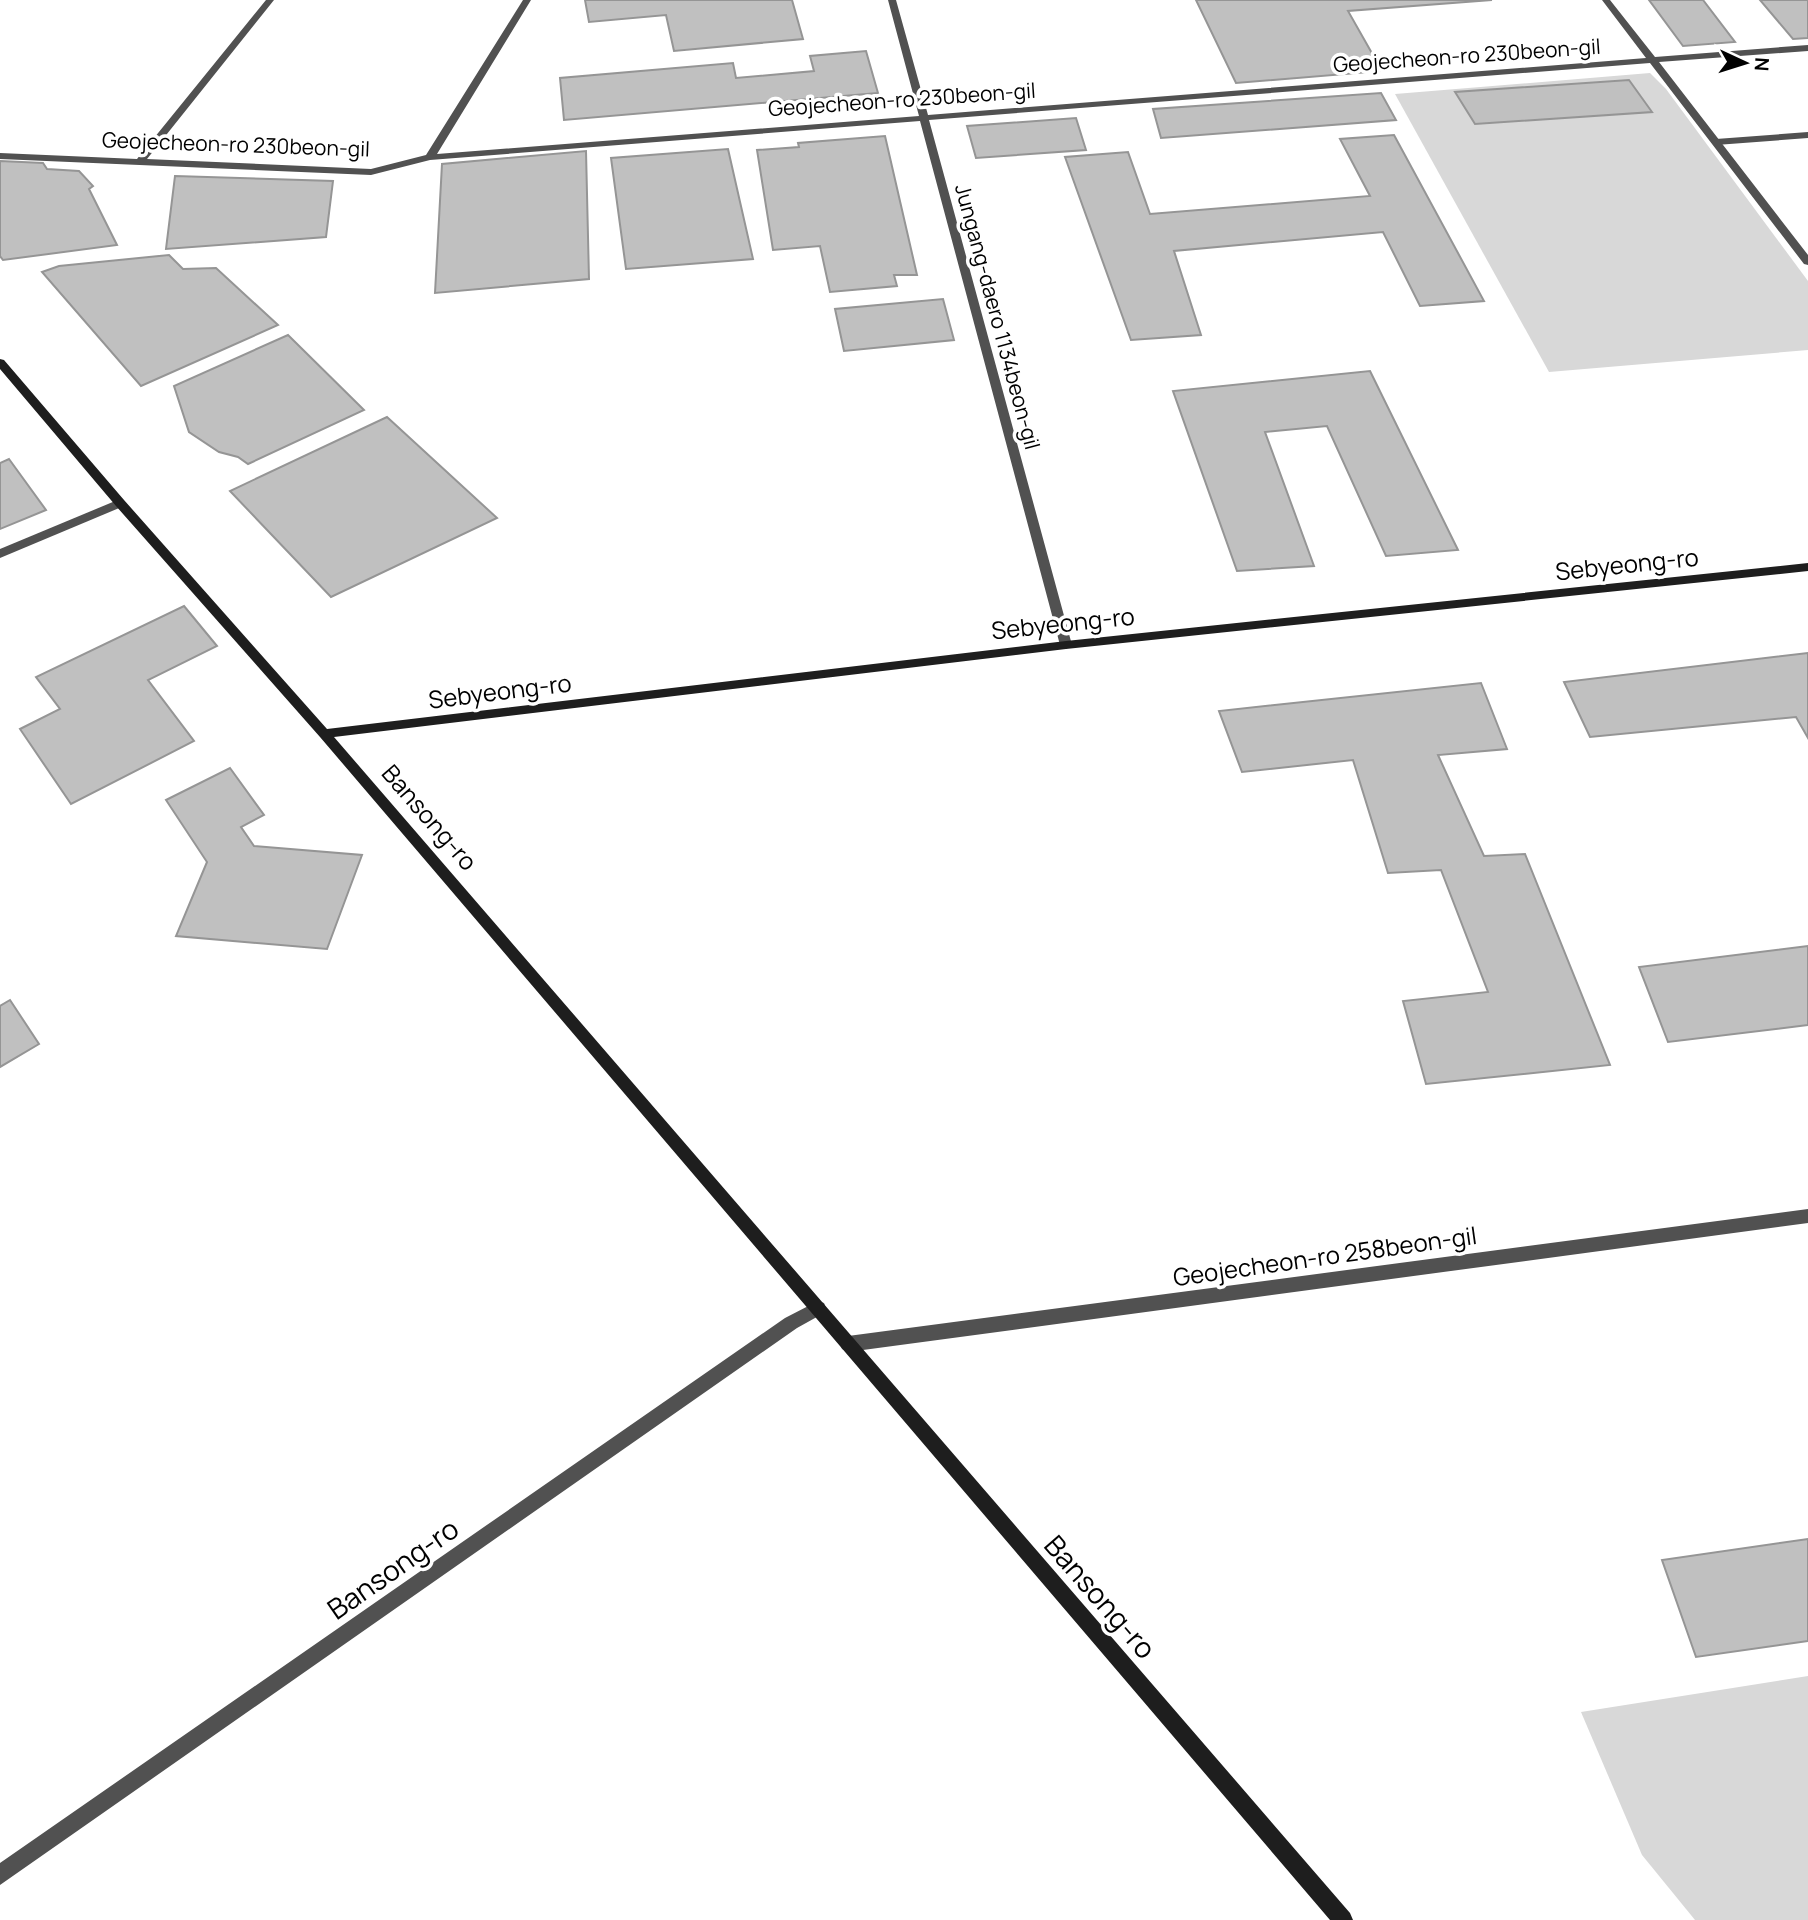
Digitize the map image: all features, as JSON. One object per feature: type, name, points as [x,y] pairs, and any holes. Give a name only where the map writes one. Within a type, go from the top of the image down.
[{"type":"main road","name":"Bansong-ro","points":[[0,362],[120,503],[324,734],[1343,1920]]},
{"type":"main road","name":"Sebyeong-ro","points":[[324,734],[1066,645],[1808,567]]},
{"type":"street","points":[[139,162],[270,0]]},
{"type":"street","points":[[430,157],[527,0]]},
{"type":"street","name":"Jungang-daero 1134beon-gil","points":[[892,0],[1066,645]]},
{"type":"street","points":[[1606,0],[1808,262]]},
{"type":"street","name":"Geojecheon-ro 230beon-gil","points":[[0,156],[371,172],[430,157],[1808,48]]},
{"type":"street","points":[[1716,142],[1808,135]]},
{"type":"street","points":[[0,554],[120,503]]},
{"type":"street","name":"Geojecheon-ro 258beon-gil","points":[[848,1344],[1808,1216]]},
{"type":"street","name":"Bansong-ro","points":[[0,1875],[790,1323],[818,1308]]},
{"type":"shaded area","points":[[1650,73],[1666,89],[1808,281],[1808,350],[1549,372],[1395,94]]},
{"type":"shaded area","points":[[1808,1676],[1808,1920],[1695,1920],[1642,1855],[1581,1712]]},
{"type":"building","points":[[585,0],[792,0],[803,39],[674,51],[666,15],[589,22]]},
{"type":"building","points":[[1196,0],[1492,0],[1348,11],[1382,71],[1236,83]]},
{"type":"building","points":[[1649,0],[1703,0],[1735,42],[1683,46]]},
{"type":"building","points":[[1760,0],[1808,0],[1808,38],[1793,39]]},
{"type":"building","points":[[866,51],[878,93],[564,120],[560,78],[733,63],[736,78],[814,71],[810,56]]},
{"type":"building","points":[[1629,80],[1652,112],[1475,124],[1455,92]]},
{"type":"building","points":[[1381,93],[1396,120],[1161,138],[1153,109]]},
{"type":"building","points":[[1076,118],[1086,150],[976,158],[967,126]]},
{"type":"building","points":[[1394,135],[1484,301],[1420,306],[1383,232],[1174,251],[1201,335],[1131,340],[1065,157],[1128,152],[1150,214],[1370,196],[1340,139]]},
{"type":"building","points":[[885,136],[917,275],[894,275],[897,286],[830,292],[820,246],[773,250],[757,150],[799,147],[798,143]]},
{"type":"building","points":[[728,149],[753,259],[626,269],[611,158]]},
{"type":"building","points":[[586,151],[589,279],[435,293],[442,164]]},
{"type":"building","points":[[0,161],[43,163],[47,169],[79,171],[93,186],[89,189],[117,245],[3,260],[0,256]]},
{"type":"building","points":[[175,176],[333,181],[326,237],[166,249]]},
{"type":"building","points":[[169,255],[183,269],[216,268],[278,325],[141,386],[42,272],[59,266]]},
{"type":"building","points":[[943,299],[954,340],[844,351],[835,309]]},
{"type":"building","points":[[288,335],[364,410],[248,464],[238,457],[219,452],[189,432],[174,386]]},
{"type":"building","points":[[1370,371],[1458,550],[1386,556],[1327,426],[1265,432],[1314,566],[1237,571],[1173,391]]},
{"type":"building","points":[[387,417],[497,518],[331,597],[230,491]]},
{"type":"building","points":[[9,459],[46,510],[0,529],[0,463]]},
{"type":"building","points":[[184,606],[217,646],[148,680],[194,741],[71,804],[20,729],[60,709],[36,677]]},
{"type":"building","points":[[1808,653],[1808,738],[1796,717],[1590,737],[1564,682]]},
{"type":"building","points":[[1481,683],[1507,749],[1438,755],[1484,856],[1525,854],[1610,1065],[1426,1084],[1403,1001],[1488,992],[1441,870],[1388,873],[1353,760],[1242,772],[1219,711]]},
{"type":"building","points":[[230,768],[264,815],[241,827],[254,846],[362,855],[327,949],[176,936],[207,862],[166,800]]},
{"type":"building","points":[[1808,946],[1808,1025],[1668,1042],[1639,967]]},
{"type":"building","points":[[10,1000],[39,1044],[0,1067],[0,1006]]},
{"type":"building","points":[[1808,1539],[1808,1641],[1696,1657],[1662,1560]]}]
